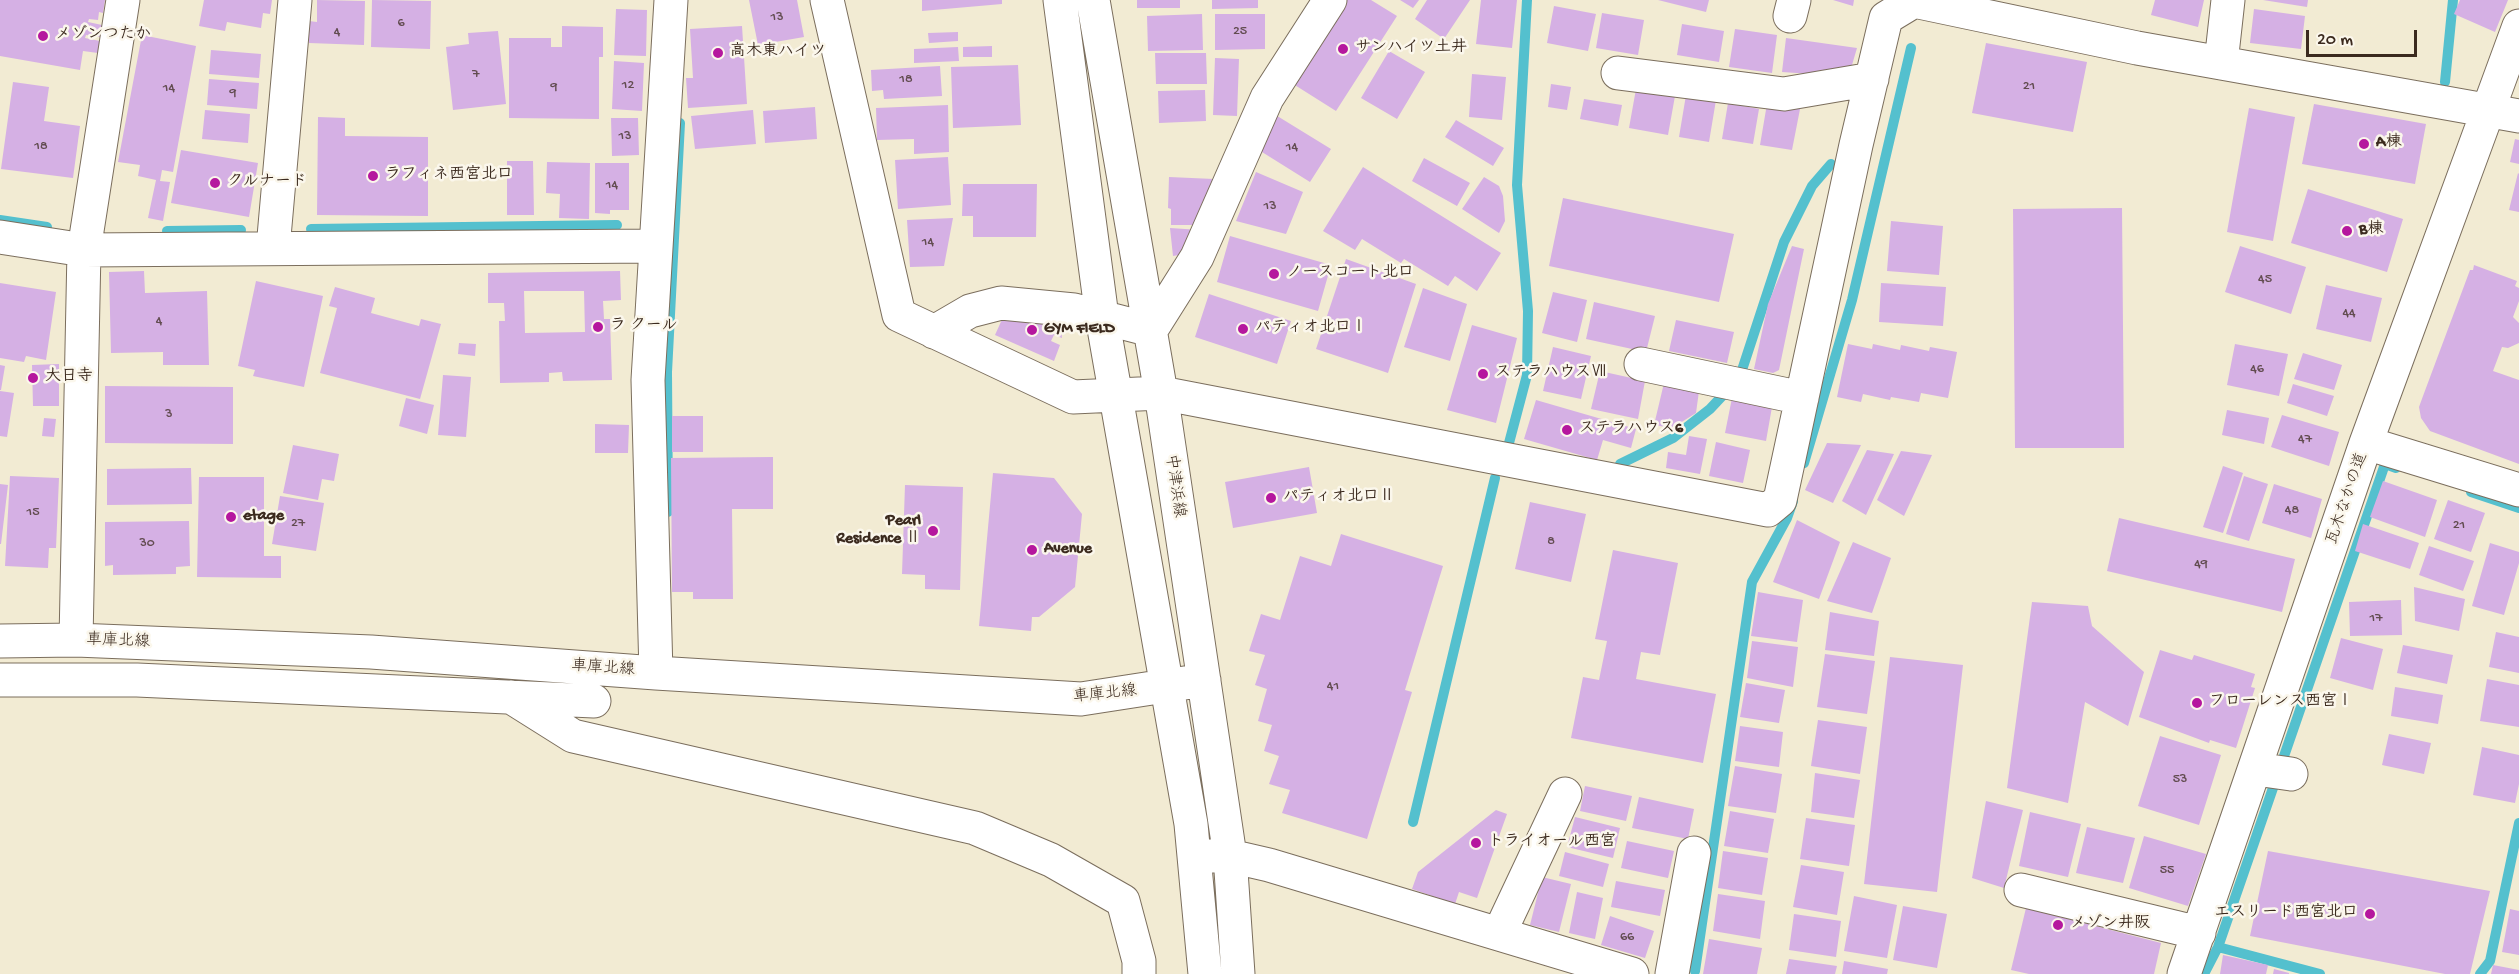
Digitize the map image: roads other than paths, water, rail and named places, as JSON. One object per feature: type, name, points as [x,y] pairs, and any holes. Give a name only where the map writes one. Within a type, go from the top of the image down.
[{"type":"street","points":[[75,640],[84,250],[123,0]]},
{"type":"street","points":[[273,248],[295,0]]},
{"type":"street","points":[[657,673],[648,380],[671,0]]},
{"type":"street","points":[[827,0],[899,315],[1073,397],[1161,393],[1768,510],[1780,500],[1886,18],[1914,1],[2137,48],[2504,113]]},
{"type":"street","points":[[1060,0],[1102,317],[1183,772],[1194,856],[1205,974]]},
{"type":"street","name":"中津浜線","points":[[1093,0],[1151,330],[1204,680],[1230,856],[1238,974]]},
{"type":"street","points":[[934,332],[970,311],[1001,303],[1074,310],[1151,330],[1197,257],[1267,99],[1330,0]]},
{"type":"street","points":[[2221,63],[2228,0]]},
{"type":"street","name":"瓦木なかの道","points":[[2184,974],[2199,933],[2272,771],[2366,443],[2504,113],[2519,26]]},
{"type":"street","points":[[1618,73],[1784,94],[1872,79]]},
{"type":"street","points":[[0,237],[84,250],[656,246]]},
{"type":"street","points":[[1641,364],[1802,398]]},
{"type":"street","points":[[2366,443],[2519,490]]},
{"type":"street","name":"車庫北線","points":[[0,641],[75,640],[371,652],[657,673],[1081,699],[1204,680]]},
{"type":"street","points":[[0,680],[137,680],[594,701]]},
{"type":"street","points":[[511,697],[573,736],[975,828],[1051,860],[1123,901],[1139,961],[1139,974]]},
{"type":"street","points":[[1498,934],[1565,794]]},
{"type":"street","points":[[1672,974],[1694,852]]},
{"type":"street","points":[[1194,856],[1230,856],[1269,865],[1632,974]]},
{"type":"street","points":[[2021,890],[2199,933]]},
{"type":"waterway","points":[[1509,443],[1527,375],[1528,311],[1517,185],[1527,0]]},
{"type":"waterway","points":[[2445,82],[2453,0]]},
{"type":"waterway","points":[[1804,463],[1852,300],[1911,48]]},
{"type":"waterway","points":[[668,512],[667,372],[680,123]]},
{"type":"waterway","points":[[1742,370],[1784,242],[1812,186],[1831,164]]},
{"type":"waterway","points":[[0,220],[47,227]]},
{"type":"waterway","points":[[311,229],[617,225]]},
{"type":"waterway","points":[[167,231],[241,230]]},
{"type":"waterway","points":[[1620,464],[1673,438],[1710,409],[1724,394]]},
{"type":"waterway","points":[[2204,974],[2218,947],[2385,464],[2396,468]]},
{"type":"waterway","points":[[1413,822],[1495,478]]},
{"type":"waterway","points":[[2471,492],[2519,508]]},
{"type":"waterway","points":[[1695,971],[1752,582],[1787,518],[1793,501]]},
{"type":"waterway","points":[[2480,974],[2490,961],[2519,823]]},
{"type":"waterway","points":[[2218,947],[2320,974]]},
{"type":"place","name":"メゾンつたか","points":[[43,36]]},
{"type":"place","name":"サンハイツ土井","points":[[1343,49]]},
{"type":"place","name":"高木東ハイツ","points":[[718,53]]},
{"type":"place","name":"A棟","points":[[2364,144]]},
{"type":"place","name":"ラフィネ西宮北口","points":[[373,176]]},
{"type":"place","name":"クルナード","points":[[215,183]]},
{"type":"place","name":"B棟","points":[[2347,231]]},
{"type":"place","name":"ノースコート北口","points":[[1274,274]]},
{"type":"place","name":"ラ クール","points":[[598,327]]},
{"type":"place","name":"パティオ北口Ⅰ","points":[[1243,329]]},
{"type":"place","name":"GYM FIELD","points":[[1032,330]]},
{"type":"place","name":"ステラハウスⅦ","points":[[1483,374]]},
{"type":"place","name":"大日寺","points":[[33,378]]},
{"type":"place","name":"ステラハウス6","points":[[1567,430]]},
{"type":"place","name":"パティオ北口Ⅱ","points":[[1271,498]]},
{"type":"place","name":"etage","points":[[231,517]]},
{"type":"place","name":"Pearl Residence Ⅱ","points":[[933,531]]},
{"type":"place","name":"Avenue","points":[[1032,550]]},
{"type":"place","name":"フローレンス西宮Ⅰ","points":[[2197,703]]},
{"type":"place","name":"トライオール西宮","points":[[1476,843]]},
{"type":"place","name":"エスリード西宮北口","points":[[2370,914]]},
{"type":"place","name":"メゾン井阪","points":[[2058,925]]}]
